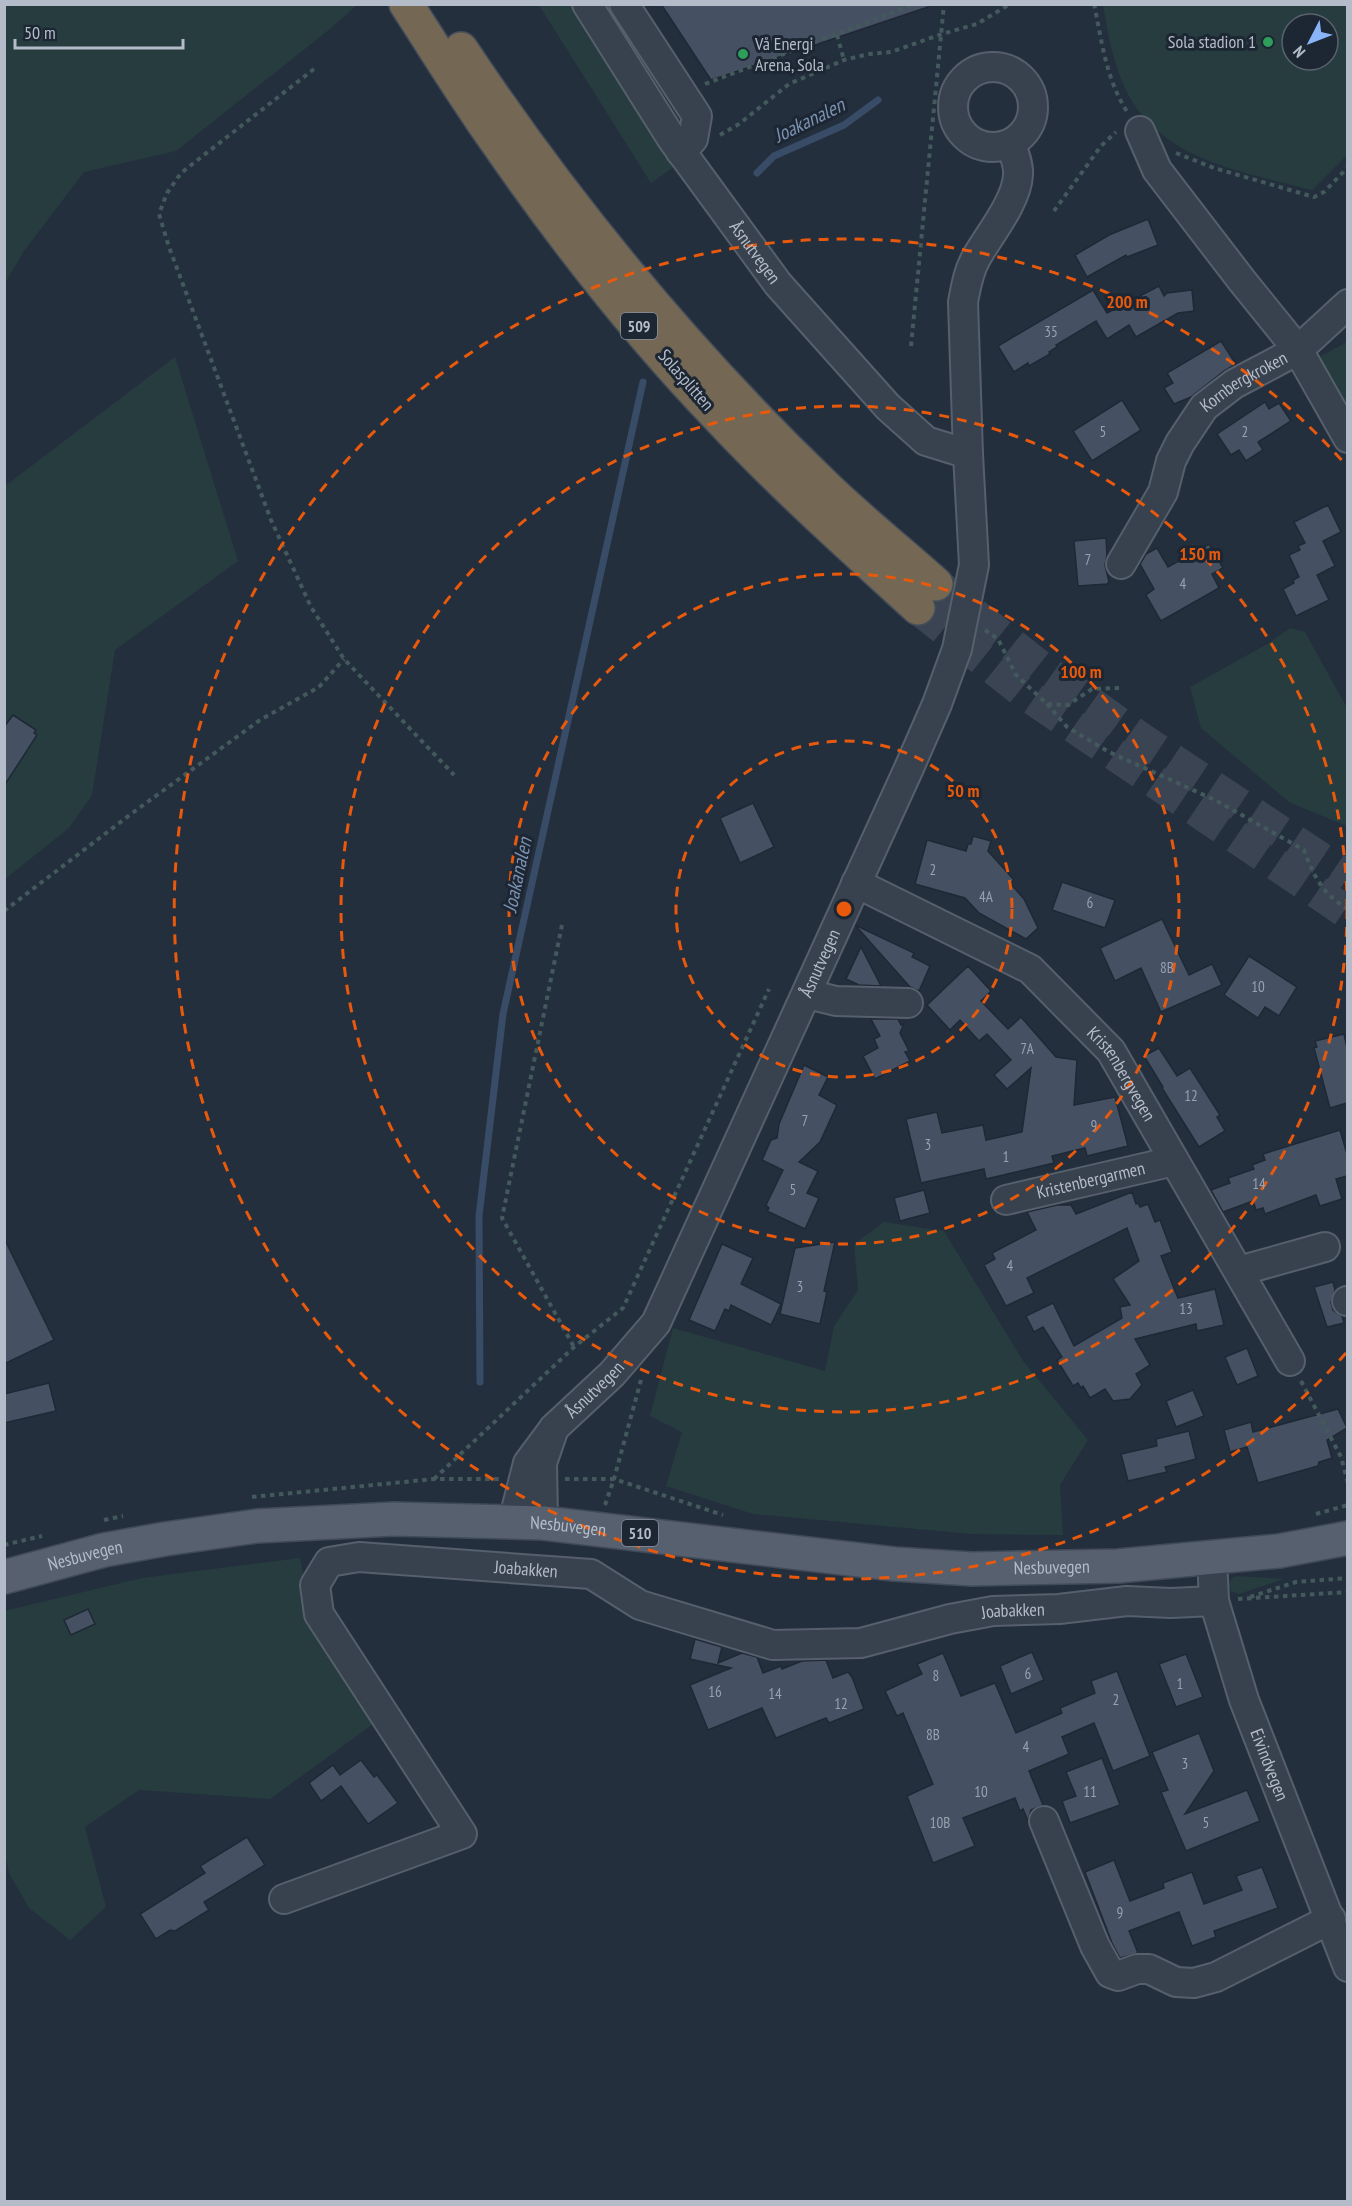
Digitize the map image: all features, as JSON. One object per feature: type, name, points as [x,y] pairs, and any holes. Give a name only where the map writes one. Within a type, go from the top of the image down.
[{"type":"highway","name":"Solasplitten","points":[[406,4],[502,150],[566,237],[638,326],[720,419],[807,507],[927,596],[825,486],[739,400],[688,343],[579,212],[431,4]]},
{"type":"main road","name":"Nesbuvegen","points":[[4,1577],[104,1550],[165,1539],[257,1526],[394,1519],[528,1523],[894,1564],[972,1569],[1118,1566],[1279,1551],[1347,1538]]},
{"type":"main road","name":"Nesbuvegen","points":[[1279,1551],[1347,1556]]},
{"type":"street","name":"Åsnutvegen","points":[[587,4],[687,146],[778,284],[888,407],[926,441],[968,454]]},
{"type":"street","points":[[624,4],[697,116],[687,146]]},
{"type":"street","name":"Kornbergkroken","points":[[1121,564],[1163,492],[1176,451],[1204,407],[1234,384],[1298,350],[1242,282],[1157,170],[1140,131]]},
{"type":"street","name":"Åsnutvegen","points":[[528,1523],[542,1463],[554,1428],[612,1374],[656,1323],[937,704],[957,650],[974,565],[963,302],[967,281],[975,260],[1017,186],[1016,158],[1011,144]]},
{"type":"street","points":[[1347,304],[1298,350],[1347,438]]},
{"type":"street","name":"Kristenbergvegen","points":[[856,883],[1030,969],[1111,1051],[1290,1361]]},
{"type":"street","points":[[807,994],[836,1001],[908,1003]]},
{"type":"street","name":"Kristenbergarmen","points":[[1006,1200],[1174,1161]]},
{"type":"street","points":[[1239,1271],[1325,1247]]},
{"type":"street","name":"Eivindvegen","points":[[1212,1556],[1214,1601],[1244,1700],[1347,1966]]},
{"type":"street","name":"Joabakken","points":[[284,1899],[462,1834],[319,1614],[315,1586],[329,1562],[359,1557],[591,1574],[640,1605],[773,1645],[861,1643],[950,1619],[993,1611],[1059,1609],[1127,1601],[1171,1603],[1214,1601]]},
{"type":"street","points":[[1044,1821],[1095,1946],[1110,1973],[1118,1976],[1137,1969],[1149,1969],[1176,1982],[1194,1983],[1216,1977],[1330,1919]]},
{"type":"path","points":[[681,92],[915,4]]},
{"type":"path","points":[[911,346],[944,4]]},
{"type":"path","points":[[687,146],[715,138],[739,124],[789,84],[844,60],[891,52],[977,24],[1010,4]]},
{"type":"path","points":[[1094,4],[1109,75],[1115,92],[1140,131],[1162,146],[1214,168],[1314,198],[1324,192],[1347,166]]},
{"type":"path","points":[[837,35],[844,60]]},
{"type":"path","points":[[314,69],[181,173],[167,193],[159,214],[169,247],[272,520],[311,607],[344,659],[454,775]]},
{"type":"path","points":[[1054,211],[1101,146],[1114,132],[1126,129],[1140,131]]},
{"type":"path","points":[[977,624],[998,639],[1016,675],[1047,704],[1067,727],[1109,752],[1215,800],[1304,850],[1313,874],[1335,902],[1347,909]]},
{"type":"path","points":[[4,911],[131,814],[260,720],[319,687],[344,659]]},
{"type":"path","points":[[1047,704],[1068,705],[1092,689],[1119,688]]},
{"type":"path","points":[[562,925],[502,1218],[574,1347]]},
{"type":"path","points":[[434,1479],[574,1347],[623,1308],[770,989]]},
{"type":"path","points":[[1290,1361],[1341,1457],[1347,1483]]},
{"type":"path","points":[[604,1509],[643,1370]]},
{"type":"path","points":[[554,1479],[614,1479],[725,1515]]},
{"type":"path","points":[[1310,1516],[1347,1505]]},
{"type":"path","points":[[1347,1578],[1296,1582],[1243,1599],[1347,1592]]},
{"type":"green space","points":[[5,4],[356,4],[356,6],[176,151],[84,172],[24,251],[5,283]]},
{"type":"green space","points":[[539,5],[576,5],[678,164],[651,183]]},
{"type":"green space","points":[[1103,5],[1347,5],[1347,155],[1312,190],[1226,167],[1199,157],[1174,143],[1152,126],[1134,104],[1120,76]]},
{"type":"green space","points":[[1347,342],[1347,422],[1314,360]]},
{"type":"green space","points":[[175,357],[238,561],[115,650],[92,795],[69,828],[5,879],[5,486]]},
{"type":"green space","points":[[1290,628],[1305,632],[1347,708],[1347,826],[1289,802],[1201,728],[1190,687],[1269,643]]},
{"type":"green space","points":[[884,1222],[944,1231],[1023,1361],[1088,1440],[1060,1485],[1063,1535],[972,1534],[753,1514],[666,1486],[682,1432],[650,1416],[673,1328],[825,1371],[834,1326],[858,1290],[854,1244]]},
{"type":"green space","points":[[300,1558],[315,1635],[376,1722],[270,1799],[139,1790],[85,1827],[106,1907],[70,1940],[29,1908],[9,1873],[4,1849],[4,1611],[142,1578]]},
{"type":"green space","points":[[1237,1576],[1284,1579],[1239,1594],[1231,1591],[1229,1585],[1232,1578]]},
{"type":"building","name":"Vå Energi Arena, Sola","points":[[661,4],[928,4],[928,7],[711,80]]},
{"type":"building","points":[[1148,219],[1158,245],[1127,257],[1126,255],[1087,277],[1075,255],[1109,235]]},
{"type":"building","points":[[1159,286],[1164,296],[1167,293],[1192,290],[1194,311],[1178,313],[1136,337],[1129,325],[1107,339],[1096,321],[1056,345],[1057,347],[1049,352],[1050,354],[1014,372],[998,346],[1093,290],[1107,313]]},
{"type":"building","points":[[1221,341],[1236,364],[1191,397],[1174,404],[1164,388],[1173,383],[1167,373]]},
{"type":"building","points":[[1122,400],[1141,430],[1092,461],[1073,431]]},
{"type":"building","points":[[1265,402],[1269,409],[1279,403],[1291,421],[1258,442],[1263,450],[1246,461],[1239,450],[1231,455],[1217,434]]},
{"type":"building","points":[[1328,505],[1341,532],[1323,541],[1335,566],[1317,575],[1329,600],[1296,616],[1283,589],[1299,577],[1289,555],[1300,550],[1298,546],[1305,543],[1294,522]]},
{"type":"building","points":[[1106,538],[1105,565],[1109,582],[1078,586],[1074,541]]},
{"type":"building","points":[[1209,544],[1223,568],[1212,574],[1219,588],[1161,621],[1146,595],[1154,589],[1140,564],[1146,554],[1157,548],[1168,567]]},
{"type":"building","points":[[13,715],[36,730],[34,733],[37,735],[4,786],[4,727]]},
{"type":"building","points":[[753,803],[774,847],[740,863],[720,818]]},
{"type":"building","points":[[973,836],[991,841],[988,851],[1014,880],[1010,883],[1024,899],[1038,928],[1026,939],[979,913],[965,898],[915,884],[927,840],[966,851]]},
{"type":"building","points":[[1062,882],[1115,900],[1105,928],[1052,910]]},
{"type":"building","points":[[1162,919],[1189,975],[1212,964],[1222,985],[1161,1012],[1141,968],[1115,981],[1100,948]]},
{"type":"building","points":[[855,925],[914,953],[912,957],[930,966],[919,991],[910,987]]},
{"type":"building","points":[[861,947],[881,986],[859,985],[846,979]]},
{"type":"building","points":[[1249,956],[1297,987],[1279,1016],[1265,1007],[1258,1018],[1224,995]]},
{"type":"building","points":[[968,966],[991,991],[981,1001],[1008,1029],[1021,1017],[1056,1057],[1077,1060],[1074,1105],[1115,1097],[1128,1146],[1087,1156],[1085,1148],[1052,1156],[1054,1163],[986,1179],[984,1169],[921,1183],[906,1119],[937,1112],[942,1133],[983,1125],[986,1140],[1022,1132],[1031,1068],[1007,1089],[994,1075],[1011,1060],[987,1034],[979,1041],[960,1020],[950,1030],[927,1005]]},
{"type":"building","points":[[871,1019],[898,1019],[901,1025],[904,1024],[900,1033],[909,1051],[905,1052],[910,1061],[875,1079],[863,1056],[878,1048],[874,1039],[880,1036]]},
{"type":"building","points":[[1344,1034],[1347,1048],[1347,1103],[1330,1108],[1314,1048],[1317,1047],[1315,1041]]},
{"type":"building","points":[[1159,1048],[1177,1076],[1190,1068],[1220,1115],[1217,1117],[1225,1131],[1199,1147],[1144,1056]]},
{"type":"building","points":[[804,1065],[828,1077],[819,1095],[837,1105],[820,1142],[799,1162],[818,1171],[807,1193],[819,1198],[805,1229],[767,1211],[769,1208],[766,1205],[783,1170],[762,1160],[771,1140],[777,1138],[779,1124]]},
{"type":"building","points":[[1340,1130],[1347,1154],[1347,1176],[1336,1179],[1342,1199],[1320,1206],[1316,1195],[1265,1214],[1263,1208],[1256,1210],[1253,1201],[1223,1212],[1211,1190],[1230,1183],[1228,1178],[1254,1169],[1252,1165],[1265,1160],[1263,1154]]},
{"type":"building","points":[[924,1190],[930,1213],[900,1221],[894,1198]]},
{"type":"building","points":[[1132,1192],[1136,1204],[1138,1203],[1140,1207],[1148,1204],[1155,1222],[1160,1220],[1172,1252],[1161,1256],[1178,1298],[1215,1289],[1224,1325],[1197,1331],[1196,1324],[1135,1339],[1150,1365],[1136,1374],[1142,1385],[1130,1399],[1113,1401],[1105,1389],[1090,1398],[1083,1386],[1081,1388],[1078,1383],[1073,1386],[1057,1360],[1062,1357],[1043,1327],[1034,1332],[1026,1316],[1053,1303],[1074,1346],[1122,1318],[1120,1307],[1130,1305],[1113,1279],[1139,1261],[1127,1228],[1027,1278],[1034,1293],[1006,1306],[984,1265],[995,1259],[992,1253],[1036,1230],[1027,1212],[1057,1205],[1071,1205],[1076,1214]]},
{"type":"building","points":[[4,1238],[54,1340],[4,1364]]},
{"type":"building","points":[[835,1242],[824,1291],[827,1292],[820,1324],[780,1314],[795,1248]]},
{"type":"building","points":[[722,1244],[753,1258],[741,1284],[781,1304],[771,1325],[731,1305],[729,1311],[725,1309],[715,1331],[689,1320]]},
{"type":"building","points":[[1333,1282],[1335,1290],[1331,1302],[1333,1310],[1342,1316],[1344,1323],[1327,1327],[1314,1287]]},
{"type":"building","points":[[1247,1348],[1258,1376],[1237,1385],[1225,1357]]},
{"type":"building","points":[[49,1383],[56,1411],[4,1423],[4,1394]]},
{"type":"building","points":[[1193,1390],[1204,1416],[1176,1427],[1166,1401]]},
{"type":"building","points":[[1338,1409],[1347,1428],[1327,1440],[1332,1458],[1319,1462],[1318,1466],[1258,1483],[1247,1447],[1230,1452],[1224,1430],[1251,1422],[1253,1432]]},
{"type":"building","points":[[1189,1431],[1196,1459],[1165,1467],[1167,1472],[1128,1481],[1121,1454],[1157,1446],[1156,1439]]},
{"type":"building","points":[[88,1609],[95,1624],[71,1635],[64,1620]]},
{"type":"building","points":[[695,1639],[722,1647],[718,1663],[742,1653],[757,1657],[763,1673],[802,1661],[826,1660],[833,1678],[848,1672],[852,1677],[864,1709],[829,1723],[826,1718],[776,1738],[762,1708],[708,1730],[690,1685],[731,1668],[690,1659]]},
{"type":"building","points":[[1032,1652],[1044,1680],[1011,1694],[1000,1666]]},
{"type":"building","points":[[943,1653],[961,1696],[995,1683],[1016,1733],[1062,1713],[1060,1708],[1095,1693],[1091,1681],[1117,1671],[1150,1756],[1113,1771],[1094,1723],[1062,1737],[1069,1754],[1029,1771],[1043,1805],[1031,1810],[1028,1821],[1023,1809],[1020,1811],[1015,1798],[963,1818],[975,1846],[933,1863],[907,1796],[933,1784],[903,1713],[897,1716],[885,1691],[922,1674],[917,1664]]},
{"type":"building","points":[[1186,1654],[1203,1697],[1176,1707],[1159,1664]]},
{"type":"building","points":[[1199,1733],[1214,1771],[1185,1814],[1247,1790],[1260,1821],[1186,1851],[1161,1792],[1168,1790],[1152,1752]]},
{"type":"building","points":[[1102,1758],[1120,1805],[1070,1823],[1062,1801],[1076,1796],[1066,1772]]},
{"type":"building","points":[[361,1760],[374,1777],[377,1775],[398,1803],[368,1824],[341,1786],[321,1801],[309,1783],[333,1765],[340,1775]]},
{"type":"building","points":[[247,1837],[265,1865],[204,1902],[209,1910],[175,1931],[170,1930],[156,1939],[140,1914],[205,1873],[200,1866]]},
{"type":"building","points":[[1114,1860],[1130,1901],[1164,1888],[1163,1883],[1192,1872],[1204,1904],[1242,1890],[1236,1876],[1262,1867],[1278,1908],[1214,1931],[1216,1937],[1192,1946],[1179,1912],[1129,1931],[1138,1953],[1120,1958],[1085,1872]]},
{"type":"waterway","name":"Joakanalen","points":[[757,173],[774,156],[844,125],[878,100]]},
{"type":"waterway","name":"Joakanalen","points":[[480,1382],[479,1216],[503,1014],[643,382]]},
{"type":"tunnel","points":[[936,584],[1044,670],[1144,741],[1348,877]]},
{"type":"tunnel","points":[[918,608],[1026,694],[1348,913]]},
{"type":"place","name":"Sola stadion 1","points":[[1268,42]]},
{"type":"place","name":"Vå Energi Arena, Sola","points":[[743,54]]}]
